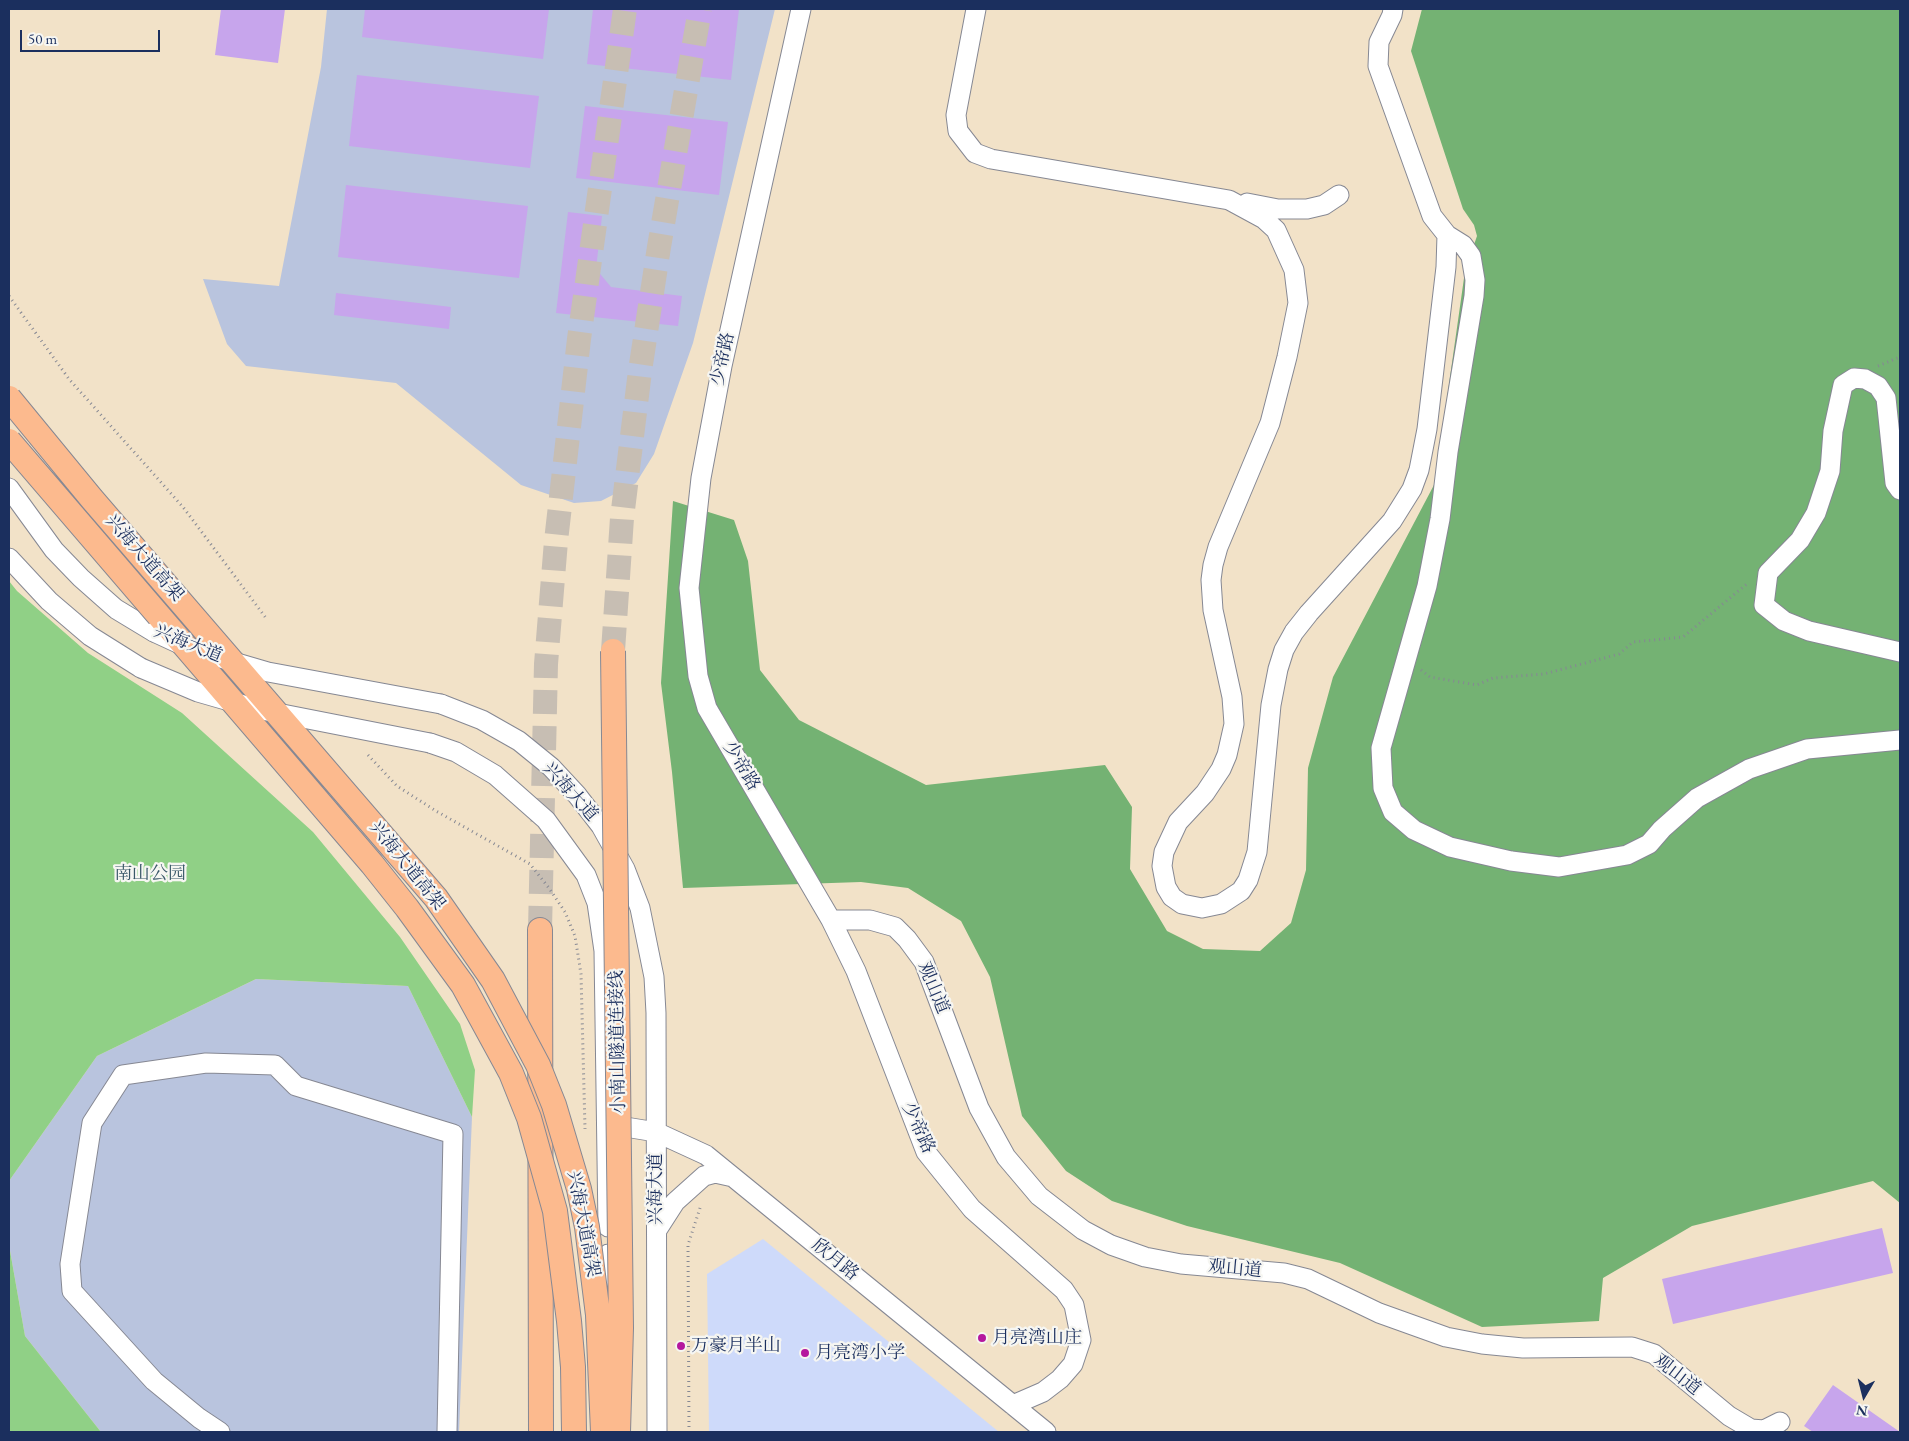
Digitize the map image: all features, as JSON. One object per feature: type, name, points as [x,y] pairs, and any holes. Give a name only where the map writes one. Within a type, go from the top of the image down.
[{"type":"main road","name":"兴海大道高架","points":[[9,398],[98,506],[436,898],[493,980],[548,1089],[568,1147],[579,1189],[587,1227],[597,1306],[603,1432]]},
{"type":"main road","name":"兴海大道高架","points":[[9,441],[372,864],[437,948],[476,1007],[511,1073],[529,1118],[555,1211],[570,1321],[574,1432]]},
{"type":"main road","name":"小南山隧道连接线","points":[[613,651],[621,1344],[618,1432]]},
{"type":"main road","points":[[540,930],[541,1432]]},
{"type":"street","name":"少帝路","points":[[801,9],[708,435],[696,517],[689,606],[698,676],[707,708],[831,920],[856,971],[926,1152],[972,1209],[1064,1290],[1074,1305],[1081,1340],[1073,1364],[1060,1379],[1043,1392],[1013,1406]]},
{"type":"street","points":[[976,9],[956,115],[958,130],[975,153],[991,159],[1278,209],[1307,209],[1324,205],[1339,195]]},
{"type":"street","points":[[1393,9],[1379,42],[1378,66],[1432,216],[1447,235],[1463,245],[1472,256],[1474,296],[1448,452],[1440,519],[1427,586],[1408,646],[1381,748],[1383,788],[1393,812],[1414,830],[1450,847],[1511,861],[1559,867],[1627,856],[1649,844],[1662,829],[1697,798],[1749,769],[1807,749],[1900,740]]},
{"type":"street","points":[[1229,200],[1264,219],[1276,230],[1284,243],[1294,270],[1298,303],[1287,357],[1270,422],[1218,547],[1213,565],[1211,580],[1213,610],[1234,713],[1232,739],[1218,774],[1205,793],[1178,822],[1169,839],[1162,866],[1166,887],[1172,897],[1182,904],[1193,907],[1211,907],[1232,898],[1241,891],[1254,867],[1271,705],[1284,650],[1294,632],[1309,613],[1392,522],[1412,489],[1419,470],[1427,429],[1446,267],[1447,235]]},
{"type":"street","points":[[1900,490],[1895,483],[1886,398],[1878,386],[1865,378],[1854,378],[1843,385],[1833,431],[1830,471],[1816,512],[1800,540],[1768,573],[1764,605],[1784,621],[1809,631],[1900,652]]},
{"type":"street","name":"兴海大道","points":[[9,488],[48,542],[81,578],[116,608],[154,632],[193,650],[268,672],[441,704],[482,720],[512,737],[551,767],[578,795],[601,826],[625,869],[640,908],[654,977],[658,1432]]},
{"type":"street","name":"兴海大道","points":[[9,558],[49,601],[83,630],[140,668],[198,692],[257,709],[430,743],[456,752],[495,775],[518,793],[546,820],[586,875],[596,902],[604,951],[609,1275],[603,1432]]},
{"type":"street","name":"观山道","points":[[831,920],[870,920],[895,928],[907,939],[924,962],[979,1108],[1006,1157],[1039,1196],[1059,1213],[1097,1237],[1145,1257],[1181,1264],[1284,1273],[1308,1279],[1379,1312],[1446,1337],[1482,1344],[1524,1348],[1632,1347],[1654,1354],[1729,1416],[1751,1429],[1764,1430],[1780,1422]]},
{"type":"street","points":[[220,1432],[199,1418],[154,1381],[72,1291],[70,1264],[92,1122],[123,1075],[206,1063],[275,1065],[296,1086],[453,1134],[447,1432]]},
{"type":"street","name":"欣月路","points":[[607,1124],[656,1132],[706,1155],[1046,1432]]},
{"type":"street","points":[[657,1230],[675,1202],[704,1176],[714,1173],[733,1177]]},
{"type":"path","points":[[9,296],[69,379],[183,507],[266,618]]},
{"type":"path","points":[[1408,646],[1415,665],[1430,677],[1478,685],[1493,678],[1544,674],[1619,654],[1633,642],[1683,637],[1754,577]]},
{"type":"path","points":[[689,1432],[688,1245],[701,1203]]},
{"type":"shaded area","points":[[327,9],[775,9],[693,343],[654,454],[636,483],[601,501],[574,503],[521,485],[396,383],[246,366],[227,344],[203,279],[279,286],[321,67]]},
{"type":"shaded area","points":[[256,979],[408,986],[472,1117],[459,1432],[101,1432],[25,1336],[9,1245],[9,1181],[97,1056]]},
{"type":"shaded area","name":"月亮湾小学","points":[[763,1239],[999,1432],[709,1432],[707,1274]]},
{"type":"green space","points":[[1422,9],[1900,9],[1900,1203],[1873,1181],[1692,1226],[1603,1278],[1599,1321],[1482,1327],[1340,1263],[1187,1226],[1112,1201],[1066,1171],[1022,1116],[990,977],[961,921],[908,888],[861,882],[683,888],[661,683],[673,501],[734,520],[748,561],[760,670],[799,720],[926,785],[1105,765],[1132,807],[1130,869],[1167,931],[1203,949],[1260,951],[1291,923],[1306,870],[1308,768],[1333,677],[1435,483],[1465,271],[1477,236],[1474,225],[1463,209],[1411,51]]},
{"type":"green space","name":"南山公园","points":[[9,581],[17,591],[88,653],[182,713],[313,832],[400,937],[460,1024],[475,1070],[472,1117],[408,986],[256,979],[97,1056],[9,1181]]},
{"type":"green space","points":[[9,1245],[25,1336],[101,1432],[9,1432]]},
{"type":"building","points":[[221,9],[285,9],[278,63],[215,55]]},
{"type":"building","points":[[365,9],[549,9],[543,59],[362,37]]},
{"type":"building","points":[[593,9],[739,9],[731,80],[587,64]]},
{"type":"building","points":[[357,75],[539,96],[530,168],[349,146]]},
{"type":"building","points":[[585,106],[728,122],[719,195],[576,178]]},
{"type":"building","points":[[346,185],[528,206],[519,278],[338,257]]},
{"type":"building","points":[[568,212],[602,216],[596,269],[611,287],[682,296],[678,326],[556,313]]},
{"type":"building","points":[[336,293],[451,307],[449,329],[334,315]]},
{"type":"building","points":[[1882,1228],[1893,1273],[1673,1324],[1662,1279]]},
{"type":"building","points":[[1833,1385],[1900,1432],[1813,1432],[1804,1426]]},
{"type":"tunnel","points":[[540,930],[546,664],[556,541],[579,339],[625,9]]},
{"type":"tunnel","points":[[613,651],[622,518],[640,371],[659,247],[700,9]]},
{"type":"place","name":"月亮湾山庄","points":[[982,1338]]},
{"type":"place","name":"万豪月半山","points":[[681,1346]]},
{"type":"place","name":"月亮湾小学","points":[[805,1353]]}]
